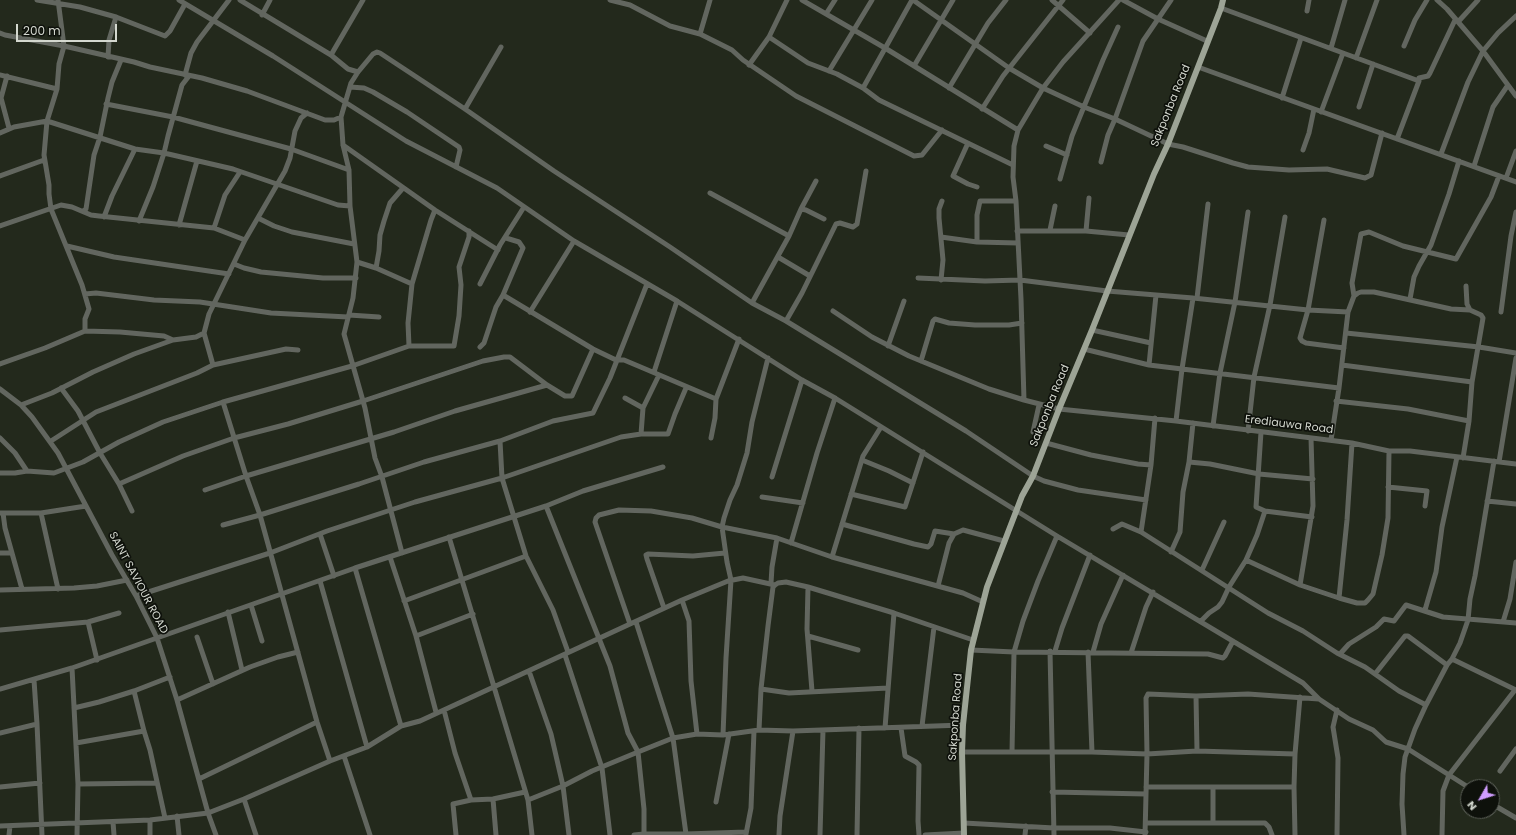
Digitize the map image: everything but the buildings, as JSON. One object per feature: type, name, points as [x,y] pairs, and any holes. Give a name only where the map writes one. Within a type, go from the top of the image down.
[{"type":"main road","name":"Sakponba Road","points":[[964,834],[962,752],[963,725],[971,650],[983,602],[1004,541],[1033,476],[1129,236],[1168,144],[1223,0]]},
{"type":"street","points":[[38,0],[58,2],[116,17],[165,36],[170,31],[181,1],[214,20],[406,141],[497,188],[574,241],[678,301],[802,380],[836,398],[1057,536],[1303,683],[1319,699],[1349,719],[1373,730],[1386,742],[1408,749],[1460,782]]},
{"type":"street","points":[[139,221],[153,187],[164,153],[182,84],[187,75],[191,53],[197,42],[229,0]]},
{"type":"street","points":[[240,0],[262,15],[331,55],[348,69],[358,72]]},
{"type":"street","points":[[262,15],[270,0]]},
{"type":"street","points":[[331,55],[363,0]]},
{"type":"street","points":[[610,0],[631,3],[670,26],[700,34],[732,50],[749,65],[796,96],[914,156],[922,154],[942,130]]},
{"type":"street","points":[[700,34],[710,0]]},
{"type":"street","points":[[749,65],[768,37],[787,0]]},
{"type":"street","points":[[802,0],[885,48],[1018,130]]},
{"type":"street","points":[[826,14],[835,0]]},
{"type":"street","points":[[829,71],[872,0]]},
{"type":"street","points":[[863,88],[912,0],[1009,68],[1043,88],[1168,144],[1248,167],[1289,170],[1328,169],[1365,178],[1370,175],[1382,133]]},
{"type":"street","points":[[914,66],[952,0]]},
{"type":"street","points":[[949,88],[988,23],[1006,0]]},
{"type":"street","points":[[1052,0],[1090,33]]},
{"type":"street","points":[[982,109],[992,91],[1009,68],[1063,0]]},
{"type":"street","points":[[1024,400],[1020,280],[1016,201],[1013,177],[1014,146],[1018,130],[1043,88],[1063,62],[1119,0]]},
{"type":"street","points":[[1123,0],[1207,41]]},
{"type":"street","points":[[1101,162],[1108,135],[1143,41],[1171,0]]},
{"type":"street","points":[[1307,11],[1309,0]]},
{"type":"street","points":[[1331,48],[1344,0]]},
{"type":"street","points":[[1356,58],[1377,0]]},
{"type":"street","points":[[1404,46],[1415,20],[1427,0]]},
{"type":"street","points":[[1437,0],[1447,8],[1483,51],[1516,96]]},
{"type":"street","points":[[1397,139],[1420,76],[1428,76],[1457,21],[1478,0]]},
{"type":"street","points":[[58,2],[64,46],[59,64],[56,89],[47,121],[43,147],[44,160],[49,185],[48,194],[51,209],[67,246],[89,309],[85,319],[85,331]]},
{"type":"street","points":[[1221,8],[1419,81]]},
{"type":"street","points":[[1441,154],[1468,82],[1483,51],[1498,33],[1516,16]]},
{"type":"street","points":[[108,56],[109,40],[116,17]]},
{"type":"street","points":[[1060,179],[1072,136],[1102,60],[1118,27]]},
{"type":"street","points":[[0,33],[134,62],[150,68],[187,75],[247,91],[324,120],[334,120],[341,116]]},
{"type":"street","points":[[768,37],[808,63],[842,76],[863,88],[879,100],[1013,165]]},
{"type":"street","points":[[1282,98],[1301,38]]},
{"type":"street","points":[[465,109],[501,47]]},
{"type":"street","points":[[402,553],[382,477],[370,439],[363,401],[344,334],[353,298],[357,262],[350,206],[349,170],[343,145],[341,116],[350,87],[358,72],[373,54],[377,52],[465,109],[554,171],[752,303],[786,321],[966,431],[1033,476],[1049,483],[1078,490],[1146,500]]},
{"type":"street","points":[[1321,112],[1343,53]]},
{"type":"street","points":[[83,211],[86,208],[94,155],[100,137],[106,104],[112,82],[121,60]]},
{"type":"street","points":[[1359,107],[1373,64]]},
{"type":"street","points":[[1198,67],[1516,182]]},
{"type":"street","points":[[0,75],[56,89]]},
{"type":"street","points":[[7,76],[1,98],[9,128]]},
{"type":"street","points":[[1474,166],[1493,107],[1508,85]]},
{"type":"street","points":[[350,87],[364,88],[373,92],[407,112],[459,147],[460,150],[456,167]]},
{"type":"street","points":[[106,104],[173,117],[291,149],[349,170]]},
{"type":"street","points":[[1303,150],[1309,133],[1314,110]]},
{"type":"street","points":[[213,365],[204,333],[209,314],[245,240],[278,185],[288,164],[296,131],[301,118],[308,113]]},
{"type":"street","points":[[334,120],[341,124]]},
{"type":"street","points":[[0,133],[9,128],[47,121],[136,149],[164,153],[240,172],[338,205],[350,206]]},
{"type":"street","points":[[968,143],[953,176],[977,187]]},
{"type":"street","points":[[343,145],[470,234],[498,250]]},
{"type":"street","points":[[1046,146],[1067,155]]},
{"type":"street","points":[[104,217],[112,196],[136,149]]},
{"type":"street","points":[[346,156],[352,150]]},
{"type":"street","points":[[1506,178],[1516,151]]},
{"type":"street","points":[[0,176],[44,160]]},
{"type":"street","points":[[179,225],[197,161]]},
{"type":"street","points":[[1410,299],[1414,277],[1431,245],[1459,161]]},
{"type":"street","points":[[786,321],[836,224],[840,223],[853,227],[857,224],[866,171]]},
{"type":"street","points":[[214,228],[225,195],[240,172]]},
{"type":"street","points":[[1331,440],[1348,312],[1354,296],[1352,283],[1361,234],[1369,232],[1380,235],[1403,246],[1451,258],[1458,257],[1491,197],[1499,176]]},
{"type":"street","points":[[752,303],[778,257],[816,181]]},
{"type":"street","points":[[376,268],[380,235],[390,203],[403,188]]},
{"type":"street","points":[[710,193],[789,236]]},
{"type":"street","points":[[1086,231],[1089,198]]},
{"type":"street","points":[[941,280],[943,260],[939,209],[942,201]]},
{"type":"street","points":[[977,242],[977,215],[980,201],[1016,201]]},
{"type":"street","points":[[1176,421],[1182,369],[1195,298],[1208,204]]},
{"type":"street","points":[[0,226],[61,205],[72,207],[91,215],[104,217],[214,228],[245,240]]},
{"type":"street","points":[[1050,230],[1055,206]]},
{"type":"street","points":[[480,284],[498,250],[524,207]]},
{"type":"street","points":[[801,209],[824,219]]},
{"type":"street","points":[[409,346],[408,323],[412,284],[435,210]]},
{"type":"street","points":[[1213,426],[1220,373],[1235,302],[1248,212]]},
{"type":"street","points":[[1501,312],[1511,236],[1516,212]]},
{"type":"street","points":[[1248,430],[1254,377],[1270,305],[1285,217]]},
{"type":"street","points":[[258,218],[274,226],[292,232],[354,244]]},
{"type":"street","points":[[1324,220],[1308,310],[1300,338],[1302,342],[1344,348]]},
{"type":"street","points":[[1017,230],[1086,231],[1129,236]]},
{"type":"street","points":[[0,473],[28,471],[54,473],[66,469],[163,422],[223,402],[352,366],[409,346],[454,346],[460,316],[459,267],[470,234]]},
{"type":"street","points":[[941,237],[977,242],[1018,243]]},
{"type":"street","points":[[480,347],[484,343],[496,307],[503,295],[523,248],[519,242],[506,238]]},
{"type":"street","points":[[530,312],[574,241]]},
{"type":"street","points":[[67,246],[114,257],[229,274]]},
{"type":"street","points":[[778,257],[810,276]]},
{"type":"street","points":[[357,262],[376,268],[412,284]]},
{"type":"street","points":[[234,264],[261,272],[323,278],[356,278]]},
{"type":"street","points":[[918,278],[985,281],[1020,280],[1107,291],[1156,294],[1308,310],[1348,312]]},
{"type":"street","points":[[223,525],[382,477],[424,462],[500,441],[553,421],[593,413],[610,378],[647,284]]},
{"type":"street","points":[[1466,286],[1467,304],[1470,310]]},
{"type":"street","points":[[1354,296],[1361,292],[1374,292],[1451,309],[1470,310],[1484,318],[1472,382],[1469,421],[1463,458]]},
{"type":"street","points":[[85,294],[200,302],[271,313],[379,317]]},
{"type":"street","points":[[1149,365],[1156,294]]},
{"type":"street","points":[[503,295],[593,349],[616,360],[624,360],[654,372],[686,388],[716,399]]},
{"type":"street","points":[[654,372],[678,301]]},
{"type":"street","points":[[888,346],[904,301]]},
{"type":"street","name":"Erediauwa Road","points":[[833,311],[888,346],[921,361],[989,389],[1059,409],[1155,418],[1331,440],[1389,450],[1410,451],[1516,464]]},
{"type":"street","points":[[921,361],[933,321],[935,319],[949,323],[975,325],[1009,325],[1022,323]]},
{"type":"street","points":[[1092,330],[1151,343]]},
{"type":"street","points":[[0,364],[45,348],[85,331],[120,332],[164,336],[173,340]]},
{"type":"street","points":[[21,405],[127,357],[173,340],[196,337],[204,333]]},
{"type":"street","points":[[1346,333],[1479,347],[1516,353]]},
{"type":"street","points":[[710,438],[715,418],[716,399],[739,339]]},
{"type":"street","points":[[51,441],[83,420],[109,406],[196,373],[213,365],[286,349],[298,350]]},
{"type":"street","points":[[119,484],[183,456],[234,438],[288,424],[484,361],[507,356],[547,385],[565,396],[572,396],[593,349]]},
{"type":"street","points":[[1084,349],[1149,365],[1339,388]]},
{"type":"street","points":[[716,802],[726,734],[726,658],[732,580],[725,553],[722,527],[747,453],[752,422],[768,358]]},
{"type":"street","points":[[1404,835],[1403,774],[1405,757],[1415,729],[1426,705],[1447,665],[1452,659],[1468,620],[1470,598],[1475,576],[1486,501],[1496,461],[1516,358]]},
{"type":"street","points":[[1342,365],[1472,382]]},
{"type":"street","points":[[641,434],[643,408],[659,375]]},
{"type":"street","points":[[772,477],[802,380]]},
{"type":"street","points":[[205,490],[246,476],[547,385]]},
{"type":"street","points":[[60,388],[75,406],[100,453],[119,484],[132,511]]},
{"type":"street","points":[[136,596],[415,502],[502,478],[621,437],[641,434],[668,434],[686,388]]},
{"type":"street","name":"SAINT SAVIOUR ROAD","points":[[0,389],[21,405],[51,441],[112,555],[136,596],[157,638],[177,700],[208,813],[216,835]]},
{"type":"street","points":[[625,398],[643,408]]},
{"type":"street","points":[[791,543],[817,453],[836,398]]},
{"type":"street","points":[[1336,401],[1408,409],[1469,421]]},
{"type":"street","points":[[223,402],[260,515],[317,722],[330,761]]},
{"type":"street","points":[[1034,432],[1039,404]]},
{"type":"street","points":[[1141,532],[1151,465],[1155,418]]},
{"type":"street","points":[[1171,552],[1180,532],[1183,492],[1189,462],[1193,423]]},
{"type":"street","points":[[832,557],[862,460],[881,427]]},
{"type":"street","points":[[1260,432],[1259,474],[1256,507],[1265,511],[1312,517]]},
{"type":"street","points":[[0,438],[15,453],[28,471]]},
{"type":"street","points":[[1300,585],[1312,517],[1313,478],[1311,438]]},
{"type":"street","points":[[500,441],[502,478],[513,516],[526,556],[554,610],[602,768],[610,835]]},
{"type":"street","points":[[1046,443],[1092,455],[1151,465]]},
{"type":"street","points":[[1339,598],[1347,520],[1352,443]]},
{"type":"street","points":[[1246,560],[1300,585],[1357,603],[1365,603],[1373,594],[1382,555],[1388,518],[1389,450]]},
{"type":"street","points":[[851,494],[905,507],[923,452]]},
{"type":"street","points":[[1425,610],[1436,572],[1442,527],[1457,457]]},
{"type":"street","points":[[862,460],[913,483]]},
{"type":"street","points":[[1189,462],[1210,464],[1259,474],[1313,478]]},
{"type":"street","points":[[0,689],[97,660],[228,612],[355,568],[663,467]]},
{"type":"street","points":[[1388,487],[1427,491],[1425,506]]},
{"type":"street","points":[[762,497],[803,503]]},
{"type":"street","points":[[1486,501],[1516,504]]},
{"type":"street","points":[[22,589],[1,513],[41,513],[86,506]]},
{"type":"street","points":[[546,506],[610,666],[628,733],[638,752],[644,809],[644,834]]},
{"type":"street","points":[[630,624],[595,522],[599,515],[619,510],[635,509],[692,518],[722,527],[777,538],[832,557],[962,593],[983,602]]},
{"type":"street","points":[[1201,621],[1222,602],[1229,587],[1246,560],[1257,535],[1265,511]]},
{"type":"street","points":[[41,513],[58,589]]},
{"type":"street","points":[[1202,570],[1224,522]]},
{"type":"street","points":[[842,524],[928,547],[931,544],[935,531],[954,534],[963,530],[1004,541]]},
{"type":"street","points":[[1114,530],[1122,524],[1141,532],[1268,613],[1303,631],[1340,654],[1365,667],[1399,691],[1426,705]]},
{"type":"street","points":[[320,534],[334,576]]},
{"type":"street","points":[[938,586],[949,543],[954,534]]},
{"type":"street","points":[[1012,752],[1014,652],[1035,588],[1057,536]]},
{"type":"street","points":[[449,537],[528,800],[532,835]]},
{"type":"street","points":[[634,835],[746,833],[751,808],[756,731],[773,587],[772,567],[777,538]]},
{"type":"street","points":[[0,553],[12,553]]},
{"type":"street","points":[[664,608],[646,555],[694,556],[725,553]]},
{"type":"street","points":[[1054,835],[1052,792],[1053,651],[1090,555]]},
{"type":"street","points":[[404,601],[463,581],[526,556]]},
{"type":"street","points":[[390,557],[416,636],[436,712]]},
{"type":"street","points":[[1503,622],[1510,599],[1516,562]]},
{"type":"street","points":[[355,568],[401,726]]},
{"type":"street","points":[[1092,752],[1090,652],[1123,575]]},
{"type":"street","points":[[0,826],[150,820],[208,813],[244,799],[330,761],[367,747],[401,726],[420,721],[436,712],[444,710],[664,608],[732,580],[743,578],[773,584],[786,582],[808,587],[894,613],[973,640]]},
{"type":"street","points":[[0,590],[58,589],[97,586],[127,580]]},
{"type":"street","points":[[320,581],[367,747]]},
{"type":"street","points":[[808,587],[807,629],[810,638],[812,692]]},
{"type":"street","points":[[1131,653],[1146,607],[1153,592]]},
{"type":"street","points":[[682,600],[689,621],[691,681],[697,734]]},
{"type":"street","points":[[251,605],[262,641]]},
{"type":"street","points":[[1340,654],[1349,644],[1384,619],[1394,621],[1406,605],[1443,617],[1516,623]]},
{"type":"street","points":[[228,612],[242,670]]},
{"type":"street","points":[[0,630],[88,622],[119,613]]},
{"type":"street","points":[[885,728],[894,613]]},
{"type":"street","points":[[416,636],[473,614]]},
{"type":"street","points":[[88,622],[97,660]]},
{"type":"street","points":[[636,622],[673,738],[686,834]]},
{"type":"street","points":[[922,726],[934,627]]},
{"type":"street","points":[[1375,674],[1405,636],[1408,636],[1447,665]]},
{"type":"street","points":[[197,637],[213,684]]},
{"type":"street","points":[[810,638],[858,650]]},
{"type":"street","points":[[971,650],[1014,652],[1053,651],[1208,654],[1223,658],[1233,642]]},
{"type":"street","points":[[177,700],[242,670],[278,657],[298,652]]},
{"type":"street","points":[[1442,835],[1443,791],[1449,776],[1516,690],[1452,659]]},
{"type":"street","points":[[72,668],[78,784],[77,835]]},
{"type":"street","points":[[529,670],[551,734],[563,786],[569,835]]},
{"type":"street","points":[[74,708],[134,691],[170,677]]},
{"type":"street","points":[[34,680],[38,724],[42,835]]},
{"type":"street","points":[[761,689],[790,693],[888,688]]},
{"type":"street","points":[[134,691],[150,750],[165,818]]},
{"type":"street","points":[[964,823],[1054,828],[1110,828],[1146,833],[1146,695],[1196,696],[1248,694],[1319,699]]},
{"type":"street","points":[[1196,696],[1197,751]]},
{"type":"street","points":[[1295,835],[1295,754],[1300,697]]},
{"type":"street","points":[[444,710],[455,753],[471,800]]},
{"type":"street","points":[[1337,710],[1332,728],[1338,758],[1337,835]]},
{"type":"street","points":[[199,779],[317,722]]},
{"type":"street","points":[[0,733],[38,724]]},
{"type":"street","points":[[528,800],[673,738],[697,734],[726,734],[756,731],[901,728],[963,725]]},
{"type":"street","points":[[857,835],[859,728]]},
{"type":"street","points":[[901,728],[905,756],[919,765],[919,835]]},
{"type":"street","points":[[820,835],[823,730]]},
{"type":"street","points":[[76,744],[144,731]]},
{"type":"street","points":[[779,835],[780,816],[793,731]]},
{"type":"street","points":[[1500,771],[1516,749]]},
{"type":"street","points":[[962,752],[1092,752],[1147,754],[1197,751],[1295,754]]},
{"type":"street","points":[[344,756],[370,835]]},
{"type":"street","points":[[0,787],[40,783]]},
{"type":"street","points":[[78,784],[158,783]]},
{"type":"street","points":[[1146,787],[1294,787]]},
{"type":"street","points":[[1213,787],[1213,823]]},
{"type":"street","points":[[456,835],[453,804],[471,800],[493,799],[525,792]]},
{"type":"street","points":[[1052,792],[1146,794]]},
{"type":"street","points":[[244,799],[256,835]]},
{"type":"street","points":[[493,799],[496,835]]},
{"type":"street","points":[[1500,809],[1516,818]]},
{"type":"street","points":[[177,816],[179,835]]},
{"type":"street","points":[[150,820],[150,835]]},
{"type":"street","points":[[113,822],[114,835]]},
{"type":"street","points":[[1146,823],[1265,823],[1269,827],[1272,835]]},
{"type":"street","points":[[9,835],[10,826]]},
{"type":"street","points":[[1025,835],[1026,826]]},
{"type":"street","points":[[925,835],[964,834]]}]
